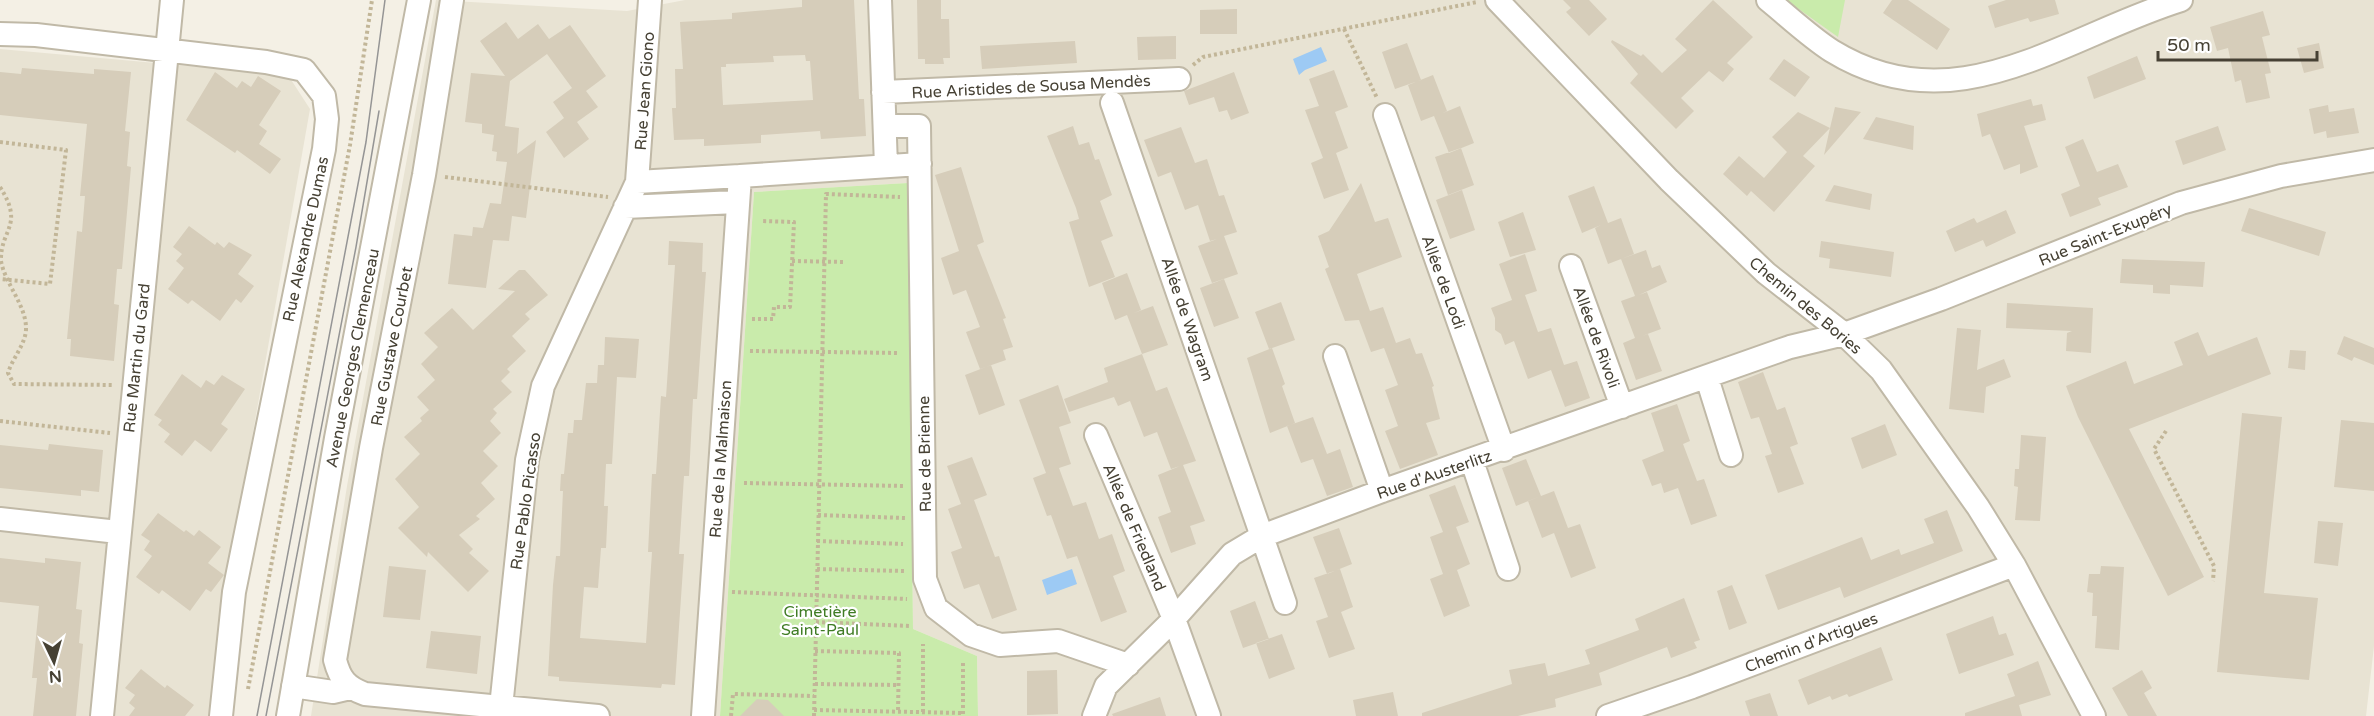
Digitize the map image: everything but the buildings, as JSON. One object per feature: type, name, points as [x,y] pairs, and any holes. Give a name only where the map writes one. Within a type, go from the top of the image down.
[{"type":"street","name":"Rue Martin du Gard","points":[[102,716],[118,532],[172,0]]},
{"type":"street","name":"Avenue Georges Clemenceau","points":[[288,716],[336,438],[419,0]]},
{"type":"street","name":"Rue Gustave Courbet","points":[[350,688],[340,677],[335,660],[338,634],[424,175],[452,0]]},
{"type":"street","name":"Rue Jean Giono","points":[[630,196],[650,0]]},
{"type":"street","points":[[880,0],[886,166]]},
{"type":"street","points":[[1768,0],[1832,51],[1903,79],[1930,82],[1958,81],[2010,69],[2141,12],[2181,0]]},
{"type":"street","name":"Chemin des Bories","points":[[1488,1],[1668,180],[1766,273],[1844,334],[1881,370],[1978,507],[2014,565],[2094,716]]},
{"type":"street","name":"Rue Alexandre Dumas","points":[[0,34],[168,49],[266,62],[304,70],[324,96],[327,119],[324,149],[234,592],[221,716]]},
{"type":"street","name":"Rue Aristides de Sousa Mendès","points":[[883,92],[1179,78]]},
{"type":"street","name":"Allée de Wagram","points":[[1112,103],[1285,603]]},
{"type":"street","name":"Allée de Lodi","points":[[1385,115],[1504,450]]},
{"type":"street","name":"Rue de Brienne","points":[[885,126],[919,126],[925,579],[936,608],[971,635],[1000,645],[1058,641],[1128,665]]},
{"type":"street","name":"Rue Saint-Exupéry","points":[[1844,334],[1941,299],[2181,203],[2281,176],[2374,160]]},
{"type":"street","points":[[630,196],[740,176],[920,164]]},
{"type":"street","name":"Rue de la Malmaison","points":[[703,716],[740,176]]},
{"type":"street","points":[[630,196],[737,202]]},
{"type":"street","name":"Rue Pablo Picasso","points":[[501,707],[527,460],[543,386],[630,196]]},
{"type":"street","name":"Allée de Rivoli","points":[[1571,266],[1622,407]]},
{"type":"street","name":"Rue d'Austerlitz","points":[[1094,716],[1106,686],[1174,619],[1232,554],[1262,536],[1382,491],[1504,450],[1790,347],[1844,334]]},
{"type":"street","points":[[1335,356],[1382,491]]},
{"type":"street","points":[[1707,378],[1731,455]]},
{"type":"street","name":"Allée de Friedland","points":[[1096,435],[1174,619],[1209,716]]},
{"type":"street","points":[[1472,461],[1508,569]]},
{"type":"street","points":[[0,519],[118,532]]},
{"type":"street","name":"Chemin d'Artigues","points":[[1608,716],[1692,687],[2014,565]]},
{"type":"street","points":[[293,686],[333,693],[350,688],[365,694],[598,716]]},
{"type":"path","points":[[247,695],[350,145],[372,0]]},
{"type":"path","points":[[1179,78],[1203,57],[1488,1]]},
{"type":"path","points":[[1344,29],[1385,115]]},
{"type":"path","points":[[0,142],[66,150],[50,284],[0,279]]},
{"type":"path","points":[[424,175],[630,196]]},
{"type":"path","points":[[0,187],[10,202],[11,219],[0,250],[1,263],[24,318],[26,332],[8,373],[14,384],[133,387]]},
{"type":"path","points":[[814,716],[826,194],[900,197]]},
{"type":"path","points":[[752,319],[773,319],[774,307],[790,307],[794,222],[761,221]]},
{"type":"path","points":[[792,261],[844,262]]},
{"type":"path","points":[[750,351],[901,353]]},
{"type":"path","points":[[0,421],[128,435]]},
{"type":"path","points":[[2166,431],[2154,449],[2214,566],[2213,581]]},
{"type":"path","points":[[744,483],[904,486]]},
{"type":"path","points":[[818,515],[909,519]]},
{"type":"path","points":[[818,541],[910,544]]},
{"type":"path","points":[[817,569],[908,571]]},
{"type":"path","points":[[732,592],[907,598]]},
{"type":"path","points":[[816,622],[910,626]]},
{"type":"path","points":[[923,644],[923,712]]},
{"type":"path","points":[[815,651],[898,653],[898,712]]},
{"type":"path","points":[[814,710],[963,714],[963,663]]},
{"type":"path","points":[[814,684],[898,685]]},
{"type":"path","points":[[731,716],[733,694],[814,696]]},
{"type":"shaded area","points":[[436,0],[627,11],[685,0],[2374,0],[2374,646],[2366,716],[978,716],[977,656],[913,629],[908,183],[754,192],[720,716],[311,716],[347,486]]},
{"type":"shaded area","points":[[0,49],[288,75],[310,109],[234,540],[211,716],[0,716]]},
{"type":"green space","points":[[1786,0],[1845,0],[1838,37]]},
{"type":"green space","name":"Cimetière Saint-Paul","points":[[908,183],[913,629],[977,656],[978,716],[720,716],[754,192]]},
{"type":"water","points":[[1321,47],[1327,61],[1299,75],[1293,59]]},
{"type":"water","points":[[1072,569],[1077,584],[1047,595],[1042,580]]},
{"type":"tram line","points":[[257,716],[366,142],[385,0]]},
{"type":"tram line","points":[[266,716],[356,247],[379,111]]}]
